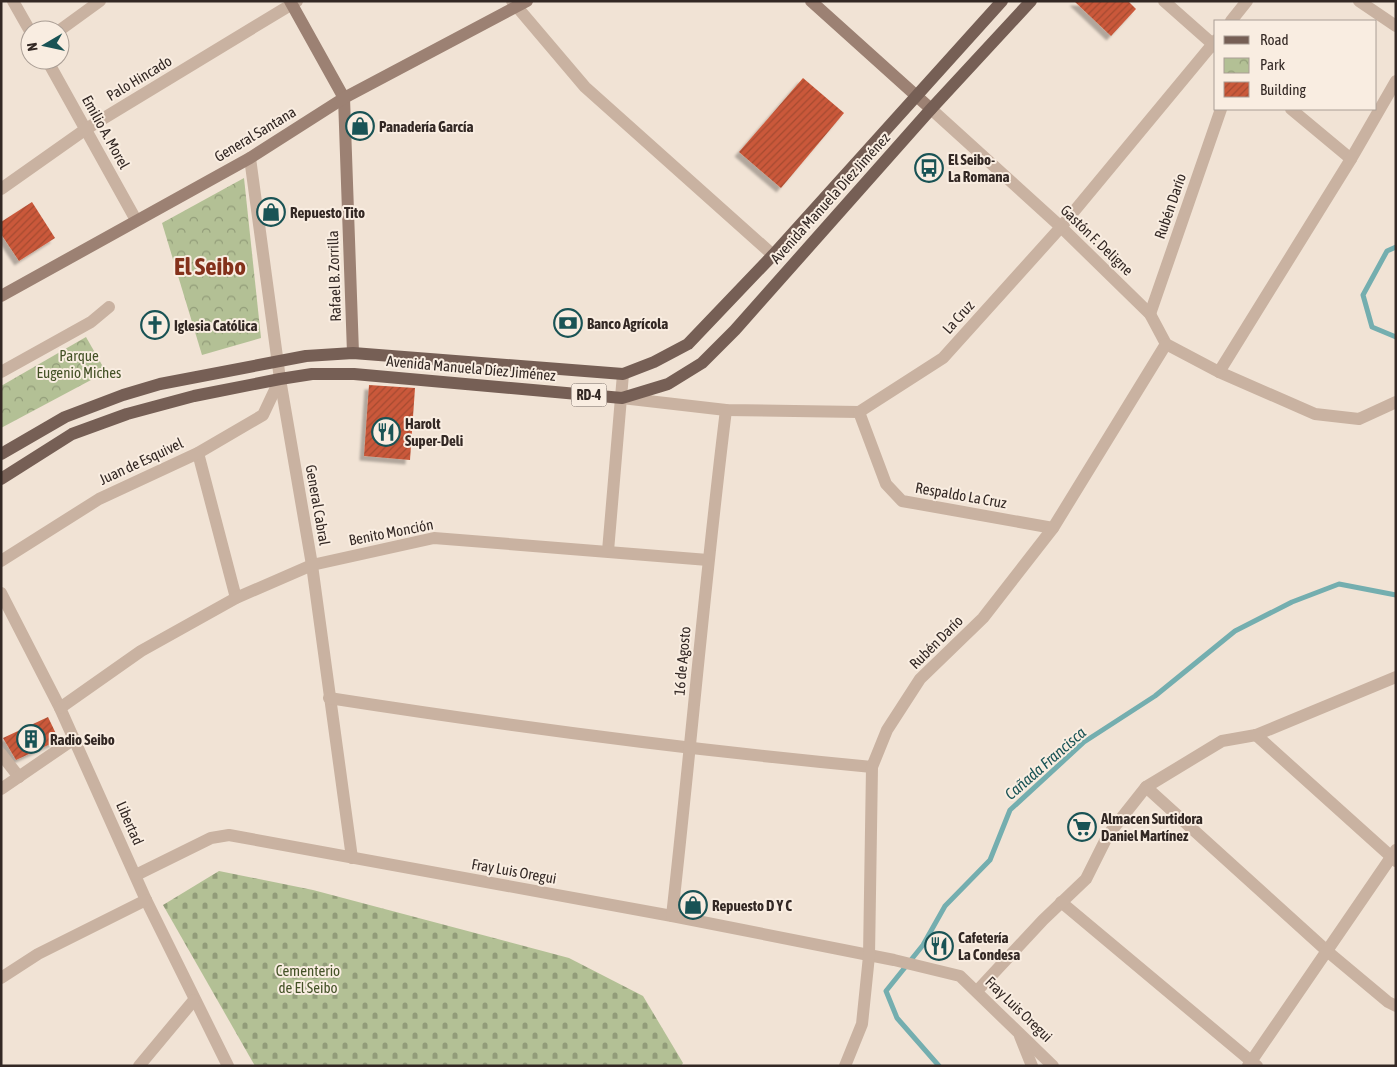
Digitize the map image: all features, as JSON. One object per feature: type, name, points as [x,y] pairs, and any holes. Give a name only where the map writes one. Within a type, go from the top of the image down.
[{"type":"main road","name":"Avenida Manuela Díez Jiménez","points":[[1,454],[65,417],[123,395],[160,384],[306,356],[353,353],[623,374],[654,362],[688,344],[773,255],[1002,1]]},
{"type":"main road","name":"Avenida Manuela Díez Jiménez","points":[[1,479],[72,434],[127,414],[194,396],[312,374],[354,374],[622,398],[668,384],[702,363],[735,330],[930,109],[1032,1]]},
{"type":"street","points":[[13,1],[24,20]]},
{"type":"street","points":[[70,23],[100,1]]},
{"type":"street","name":"Gastón F. Deligne","points":[[811,1],[1061,227],[1150,314],[1166,344]]},
{"type":"street","points":[[1164,1],[1214,43]]},
{"type":"street","points":[[1232,20],[1247,1]]},
{"type":"street","points":[[1358,1],[1396,26]]},
{"type":"street","name":"Rafael B. Zorrilla","points":[[293,2],[344,98],[353,353]]},
{"type":"street","name":"Palo Hincado","points":[[1,189],[86,129],[293,2]]},
{"type":"street","points":[[518,3],[585,87],[773,255]]},
{"type":"street","name":"General Santana","points":[[1,296],[250,158],[344,98],[518,3]]},
{"type":"street","name":"La Cruz","points":[[859,412],[943,358],[1061,227],[1214,45]]},
{"type":"street","name":"Emilio A. Morel","points":[[52,70],[136,220]]},
{"type":"street","points":[[1218,372],[1351,159],[1396,81]]},
{"type":"street","name":"Rubén Darío","points":[[1150,314],[1221,110]]},
{"type":"street","points":[[1291,110],[1351,159]]},
{"type":"street","name":"General Cabral","points":[[250,158],[279,360],[280,379],[312,566],[352,858]]},
{"type":"street","points":[[1,372],[91,322],[109,307]]},
{"type":"street","points":[[1166,344],[1218,372],[1315,414],[1359,419],[1396,402]]},
{"type":"street","name":"Rubén Darío","points":[[845,1066],[862,1024],[869,956],[872,767],[887,730],[920,678],[983,618],[1053,528],[1166,344]]},
{"type":"street","points":[[608,551],[623,374]]},
{"type":"street","name":"Juan de Esquivel","points":[[1,561],[99,499],[198,453],[263,415],[280,379]]},
{"type":"street","points":[[622,398],[726,410],[859,412]]},
{"type":"street","name":"16 de Agosto","points":[[672,916],[691,748],[708,560],[726,410]]},
{"type":"street","name":"Respaldo La Cruz","points":[[859,412],[886,484],[902,501],[1053,528]]},
{"type":"street","points":[[198,453],[236,598]]},
{"type":"street","name":"Benito Monción","points":[[60,708],[141,651],[236,598],[312,566],[434,538],[708,560]]},
{"type":"street","name":"Libertad","points":[[1,593],[60,708],[146,900],[228,1066]]},
{"type":"street","points":[[977,991],[1061,902],[1086,879],[1108,835],[1146,787],[1222,741],[1256,736],[1396,677]]},
{"type":"street","points":[[329,698],[506,726],[872,767]]},
{"type":"street","points":[[1061,902],[1252,1065],[1327,951],[1394,856],[1256,736]]},
{"type":"street","points":[[1,789],[74,739]]},
{"type":"street","points":[[1,754],[19,777]]},
{"type":"street","points":[[1146,787],[1327,951],[1388,1002],[1396,1006]]},
{"type":"street","name":"Fray Luis Oregui","points":[[136,875],[211,838],[229,835],[672,916],[894,960],[960,976],[1054,1066]]},
{"type":"street","points":[[1,978],[38,954],[146,900]]},
{"type":"street","points":[[139,1066],[194,1000]]},
{"type":"street","points":[[1018,1031],[1032,1066]]},
{"type":"green space","points":[[244,178],[261,338],[202,355],[162,223]]},
{"type":"green space","name":"Parque Eugenio Miches","points":[[86,337],[106,372],[1,428],[1,386]]},
{"type":"green space","name":"Cementerio de El Seibo","points":[[219,871],[313,890],[569,958],[643,996],[683,1063],[681,1066],[255,1066],[163,905]]},
{"type":"building","points":[[1074,1],[1128,1],[1136,9],[1111,36]]},
{"type":"building","points":[[803,78],[844,113],[781,188],[739,152]]},
{"type":"building","points":[[32,202],[55,238],[19,261],[1,234],[1,222]]},
{"type":"building","points":[[369,385],[415,388],[410,460],[364,456]]},
{"type":"building","name":"Radio Seibo","points":[[48,717],[59,740],[16,760],[3,738]]},
{"type":"waterway","name":"Cañada Francisca","points":[[1396,247],[1387,251],[1363,295],[1372,327],[1396,337]]},
{"type":"waterway","name":"Cañada Francisca","points":[[939,1066],[897,1018],[886,991],[923,945],[945,906],[990,860],[1010,810],[1084,742],[1155,696],[1235,631],[1292,602],[1339,584],[1396,595]]},
{"type":"place","name":"Panadería García","points":[[360,126]]},
{"type":"place","name":"El Seibo- La Romana","points":[[929,168]]},
{"type":"place","name":"Repuesto Tito","points":[[271,212]]},
{"type":"place","name":"Banco Agrícola","points":[[568,323]]},
{"type":"place","name":"Iglesia Católica","points":[[155,325]]},
{"type":"place","name":"Harolt Super-Deli","points":[[386,432]]},
{"type":"place","name":"Radio Seibo","points":[[31,739]]},
{"type":"place","name":"Almacen Surtidora Daniel Martínez","points":[[1082,827]]},
{"type":"place","name":"Repuesto D Y C","points":[[693,905]]},
{"type":"place","name":"Cafetería La Condesa","points":[[939,946]]},
{"type":"district","name":"El Seibo","points":[[210,266]]}]
